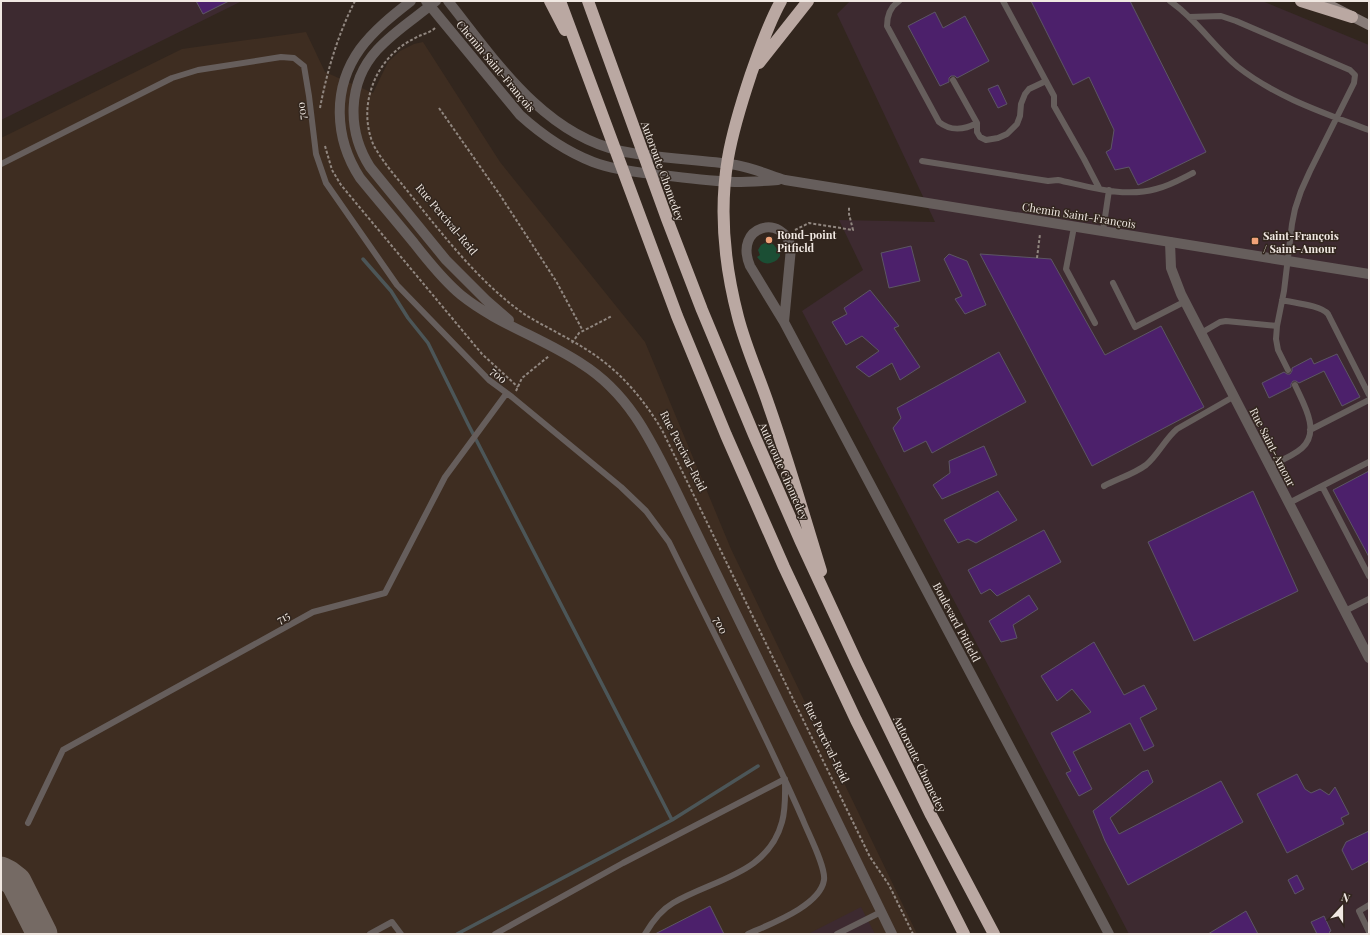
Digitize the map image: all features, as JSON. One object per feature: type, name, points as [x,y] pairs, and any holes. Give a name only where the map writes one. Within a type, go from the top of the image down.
[{"type":"highway","points":[[550,1],[586,72]]},
{"type":"highway","points":[[560,1],[689,347],[726,436],[787,574],[856,720],[964,934]]},
{"type":"highway","name":"Autoroute Chomedey","points":[[588,1],[627,111],[702,310],[798,535],[837,621],[931,815],[994,934]]},
{"type":"highway","points":[[781,1],[771,19],[739,110],[728,159],[724,194],[724,220],[730,280],[738,318],[769,407],[837,621]]},
{"type":"highway","points":[[752,72],[808,1]]},
{"type":"highway","points":[[1301,1],[1352,17]]},
{"type":"main road","points":[[1322,1],[1369,25]]},
{"type":"street","points":[[412,1],[365,42],[349,68],[342,88],[339,108],[341,128],[346,150],[354,169],[448,284],[464,298],[486,313],[565,354],[588,368],[614,390],[629,407],[647,433],[892,934]]},
{"type":"street","name":"Chemin Saint-François","points":[[448,1],[524,93],[551,118],[581,136],[620,151],[655,157],[738,165],[786,180],[1369,274]]},
{"type":"street","points":[[431,3],[384,44],[371,58],[364,70],[358,84],[354,103],[354,124],[358,144],[373,171],[446,260],[486,300],[526,334]]},
{"type":"street","name":"Chemin Saint-François","points":[[431,3],[520,115],[549,139],[579,156],[595,163],[611,167],[675,177],[735,182],[786,180]]},
{"type":"street","name":"Boulevard Pitfield","points":[[784,322],[791,248],[787,236],[771,227],[763,228],[757,230],[748,239],[746,245],[747,259],[750,266],[784,322],[1109,934]]},
{"type":"street","name":"Rue Saint-Amour","points":[[1170,242],[1171,268],[1175,282],[1184,302],[1369,658]]},
{"type":"lane","points":[[899,1],[892,6],[887,20],[887,26],[938,122],[944,126],[962,128],[970,127],[977,123]]},
{"type":"lane","points":[[1003,1],[1054,96],[1054,106],[1099,188]]},
{"type":"lane","points":[[1170,1],[1189,17],[1228,58],[1252,77],[1284,96],[1369,130]]},
{"type":"lane","points":[[1189,17],[1221,16],[1236,21],[1352,71],[1355,75],[1354,83],[1336,117],[1299,197],[1292,224],[1276,339],[1278,350],[1288,370]]},
{"type":"lane","name":"700","points":[[1,164],[172,78],[198,70],[281,57],[294,58],[304,66],[316,154],[326,183],[397,285],[489,380],[621,487],[646,511],[669,542],[785,779],[820,861],[825,879],[820,892],[803,907],[748,934]]},
{"type":"lane","points":[[953,80],[977,123],[977,132],[980,137],[986,140],[998,138],[1007,134],[1017,124],[1024,94],[1029,89],[1046,81]]},
{"type":"lane","points":[[922,161],[1048,180],[1058,180],[1133,193],[1145,192],[1167,186],[1193,173]]},
{"type":"lane","points":[[1103,232],[1109,190]]},
{"type":"lane","points":[[1074,227],[1066,270],[1096,323]]},
{"type":"lane","points":[[1113,283],[1136,327],[1184,302]]},
{"type":"lane","points":[[1282,300],[1325,310],[1369,395]]},
{"type":"lane","points":[[1200,333],[1220,322],[1226,321],[1277,326]]},
{"type":"lane","points":[[1269,466],[1303,447],[1307,440],[1310,430],[1310,420],[1295,385]]},
{"type":"lane","name":"715","points":[[28,823],[63,750],[313,612],[385,593],[445,477],[509,395]]},
{"type":"lane","points":[[1104,486],[1146,465],[1176,429],[1233,397]]},
{"type":"lane","points":[[1310,430],[1369,400]]},
{"type":"lane","points":[[1288,503],[1369,462]]},
{"type":"lane","points":[[1322,486],[1369,576]]},
{"type":"lane","points":[[1345,611],[1369,599]]},
{"type":"lane","points":[[495,934],[623,863],[785,779],[785,803],[782,821],[778,834],[769,848],[758,860],[743,871],[673,903],[662,911],[645,934]]},
{"type":"lane","points":[[1369,905],[1358,910],[1369,932]]},
{"type":"lane","points":[[836,934],[881,912]]},
{"type":"lane","points":[[370,934],[392,922],[401,934]]},
{"type":"path","name":"Rue Percival-Reid","points":[[433,30],[400,48],[384,62],[378,72],[373,82],[367,106],[368,126],[374,146],[392,171],[483,280],[517,309],[599,358],[637,394],[662,430],[870,857],[889,885],[913,934]]},
{"type":"path","points":[[439,108],[500,195],[556,281],[583,331]]},
{"type":"path","points":[[792,232],[809,223],[853,230],[849,214],[849,206]]},
{"type":"path","points":[[1037,258],[1040,234]]},
{"type":"path","points":[[565,354],[583,331],[612,316]]},
{"type":"path","points":[[509,395],[518,389],[522,378],[550,355],[553,348]]},
{"type":"shaded area","points":[[1,1],[242,1],[1,120]]},
{"type":"shaded area","points":[[850,1],[1262,1],[1369,45],[1369,934],[1129,934],[802,311],[863,270],[839,220],[935,222],[837,14]]},
{"type":"shaded area","points":[[306,32],[325,72],[373,93],[388,62],[400,51],[414,44],[423,42],[500,162],[645,342],[731,549],[917,934],[1,934],[1,138],[182,49]]},
{"type":"shaded area","points":[[861,907],[875,934],[808,934]]},
{"type":"green space","points":[[768,241],[777,249],[780,248],[780,256],[774,262],[764,263],[757,257],[760,255],[758,250],[761,245]]},
{"type":"building","points":[[196,1],[229,1],[203,14]]},
{"type":"building","points":[[1031,1],[1130,1],[1206,152],[1138,185],[1129,167],[1115,170],[1106,152],[1111,149],[1114,130],[1089,77],[1073,85]]},
{"type":"building","points":[[935,12],[943,28],[965,16],[989,61],[957,78],[955,76],[951,76],[949,78],[949,82],[940,86],[908,26]]},
{"type":"building","points":[[998,85],[1007,104],[998,108],[988,89]]},
{"type":"building","points":[[911,246],[920,281],[889,288],[881,253]]},
{"type":"building","points":[[949,254],[967,261],[986,305],[965,314],[955,299],[962,296],[944,259]]},
{"type":"building","points":[[980,254],[1051,259],[1105,355],[1161,326],[1204,407],[1092,466]]},
{"type":"building","points":[[870,290],[899,326],[894,328],[920,367],[900,380],[892,363],[869,377],[856,367],[879,351],[862,336],[846,345],[832,322],[847,314],[844,308]]},
{"type":"building","points":[[999,352],[1026,402],[932,453],[926,441],[904,452],[893,428],[901,418],[897,408]]},
{"type":"building","points":[[1337,354],[1360,397],[1342,406],[1324,371],[1299,383],[1293,381],[1291,387],[1269,398],[1262,383],[1284,372],[1290,374],[1292,368],[1311,358],[1314,364]]},
{"type":"building","points":[[984,446],[997,475],[942,499],[933,485],[950,473],[949,461]]},
{"type":"building","points":[[1369,471],[1369,557],[1333,490]]},
{"type":"building","points":[[998,491],[1017,520],[976,543],[968,539],[958,543],[944,520]]},
{"type":"building","points":[[1253,491],[1298,591],[1194,641],[1148,542]]},
{"type":"building","points":[[1044,530],[1061,562],[997,596],[990,589],[981,594],[968,570]]},
{"type":"building","points":[[1029,595],[1038,609],[1013,625],[1017,638],[1001,642],[989,621]]},
{"type":"building","points":[[1094,642],[1124,695],[1144,685],[1157,709],[1140,718],[1154,746],[1144,751],[1130,723],[1073,752],[1092,789],[1079,796],[1066,773],[1071,771],[1051,733],[1091,712],[1072,689],[1057,701],[1041,676]]},
{"type":"building","points":[[1148,770],[1153,782],[1110,818],[1119,834],[1221,781],[1243,822],[1128,885],[1105,841],[1093,811],[1142,772]]},
{"type":"building","points":[[1297,774],[1305,789],[1311,793],[1320,789],[1329,795],[1335,787],[1349,814],[1341,818],[1344,824],[1287,853],[1257,794]]},
{"type":"building","points":[[1369,831],[1369,861],[1352,870],[1342,850],[1346,842]]},
{"type":"building","points":[[1297,875],[1304,889],[1295,894],[1288,880]]},
{"type":"building","points":[[710,906],[724,934],[655,934]]},
{"type":"building","points":[[1246,911],[1258,934],[1208,934]]},
{"type":"building","points":[[1324,916],[1331,934],[1317,934],[1311,922]]},
{"type":"waterway","points":[[363,259],[391,291],[408,318],[428,343],[468,424],[672,820]]},
{"type":"waterway","points":[[457,934],[672,820],[758,766]]},
{"type":"taxiway","points":[[1,872],[16,882],[42,934]]},
{"type":"place","name":"Rond-point Pitfield","points":[[769,240]]},
{"type":"place","name":"Saint-François / Saint-Amour","points":[[1255,241]]}]
